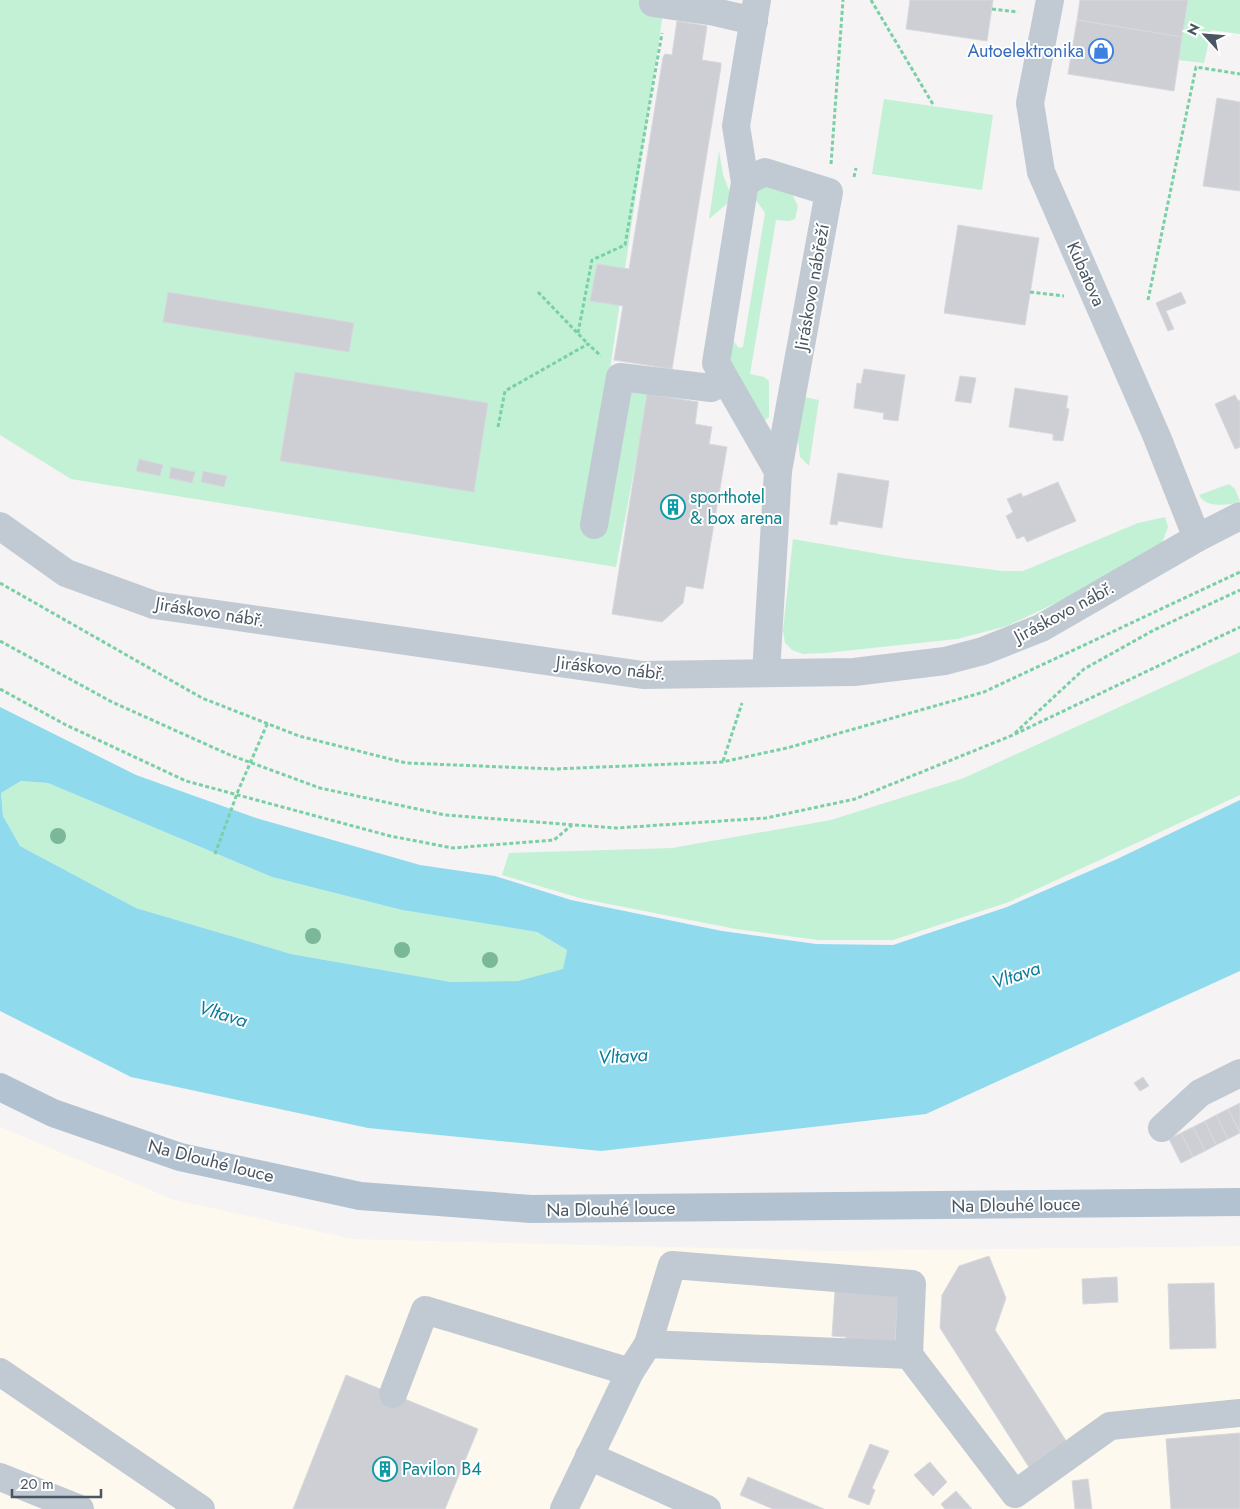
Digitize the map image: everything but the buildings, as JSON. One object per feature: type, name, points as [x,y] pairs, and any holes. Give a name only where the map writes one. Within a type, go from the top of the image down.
[{"type":"main road","name":"Na Dlouhé louce","points":[[0,1087],[54,1113],[180,1158],[360,1196],[531,1209],[1240,1202]]},
{"type":"street","name":"Kubatova","points":[[1050,0],[1030,103],[1041,172],[1183,498],[1197,538]]},
{"type":"street","points":[[660,4],[755,10],[736,126],[745,182],[716,363],[778,471]]},
{"type":"street","points":[[745,182],[765,172],[829,192]]},
{"type":"street","name":"Jiráskovo nábřeží","points":[[759,673],[778,471],[829,192]]},
{"type":"street","points":[[594,525],[620,377],[711,388],[726,381]]},
{"type":"street","name":"Jiráskovo nábř.","points":[[0,526],[66,573],[154,605],[643,675],[863,671],[945,661],[983,650],[1040,628],[1197,538],[1240,516]]},
{"type":"street","points":[[1162,1128],[1200,1093],[1240,1073]]},
{"type":"street","points":[[564,1509],[630,1372],[648,1344],[672,1265],[912,1284],[908,1355],[1019,1502],[1110,1426],[1240,1413]]},
{"type":"street","points":[[393,1394],[425,1310],[630,1372]]},
{"type":"street","points":[[648,1344],[908,1355]]},
{"type":"street","points":[[0,1372],[200,1509]]},
{"type":"street","points":[[589,1456],[707,1509]]},
{"type":"street","points":[[0,1477],[80,1509]]},
{"type":"path","points":[[829,192],[843,0]]},
{"type":"path","points":[[871,0],[934,106]]},
{"type":"path","points":[[578,333],[592,260],[625,245],[660,4]]},
{"type":"path","points":[[1148,300],[1197,65],[1240,74]]},
{"type":"path","points":[[538,292],[620,377]]},
{"type":"path","points":[[498,427],[505,391],[588,344]]},
{"type":"path","points":[[1013,735],[1084,669],[1154,630],[1240,590]]},
{"type":"path","points":[[0,641],[112,702],[250,762],[320,788],[445,814],[616,828],[766,818],[855,799],[1013,735],[1240,628]]},
{"type":"path","points":[[722,762],[759,673]]},
{"type":"path","points":[[0,689],[66,725],[186,781],[390,836],[453,848],[554,840],[573,825]]},
{"type":"path","points":[[215,854],[233,810],[236,796],[268,722]]},
{"type":"shaded area","points":[[0,1127],[175,1200],[353,1239],[831,1251],[1240,1246],[1240,1509],[0,1509]]},
{"type":"green space","points":[[0,0],[665,0],[610,369],[652,375],[616,567],[71,479],[0,435]]},
{"type":"green space","points":[[1188,0],[1240,0],[1240,34],[1211,30],[1204,63],[1178,60]]},
{"type":"green space","points":[[884,99],[993,115],[982,190],[872,174]]},
{"type":"green space","points":[[719,151],[723,175],[731,195],[730,201],[709,219]]},
{"type":"green space","points":[[759,181],[789,188],[798,206],[795,219],[789,221],[776,220],[750,374],[764,377],[769,381],[769,417],[762,423],[724,365],[727,333],[739,348],[743,347],[765,213],[750,192]]},
{"type":"green space","points":[[803,397],[819,400],[809,466],[800,457],[794,408]]},
{"type":"green space","points":[[1229,484],[1235,489],[1240,501],[1218,505],[1206,502],[1199,495]]},
{"type":"green space","points":[[1165,517],[1168,527],[1162,543],[1088,588],[1007,626],[957,639],[825,653],[803,654],[792,650],[785,643],[783,630],[793,539],[902,558],[1002,571],[1023,571],[1138,523]]},
{"type":"green space","points":[[1240,652],[1240,795],[1009,902],[893,940],[818,940],[736,929],[583,899],[502,875],[509,853],[672,848],[831,820],[964,778]]},
{"type":"green space","points":[[21,781],[48,783],[272,877],[402,910],[537,932],[567,950],[563,970],[518,981],[451,982],[291,954],[136,908],[20,846],[3,816],[1,793]]},
{"type":"water","name":"Vltava","points":[[0,707],[136,775],[256,818],[420,865],[495,876],[571,900],[722,931],[816,944],[893,945],[1007,907],[1115,860],[1240,800],[1240,971],[926,1114],[601,1151],[368,1128],[131,1077],[0,1011]],"holes":[[[21,781],[48,783],[272,877],[402,910],[537,932],[567,950],[563,969],[518,981],[451,982],[291,954],[136,908],[20,846],[3,816],[1,793]]]},
{"type":"place","name":"Autoelektronika","points":[[1101,51]]},
{"type":"place","name":"sporthotel & box arena","points":[[673,507]]},
{"type":"place","name":"Pavilon B4","points":[[385,1469]]}]
